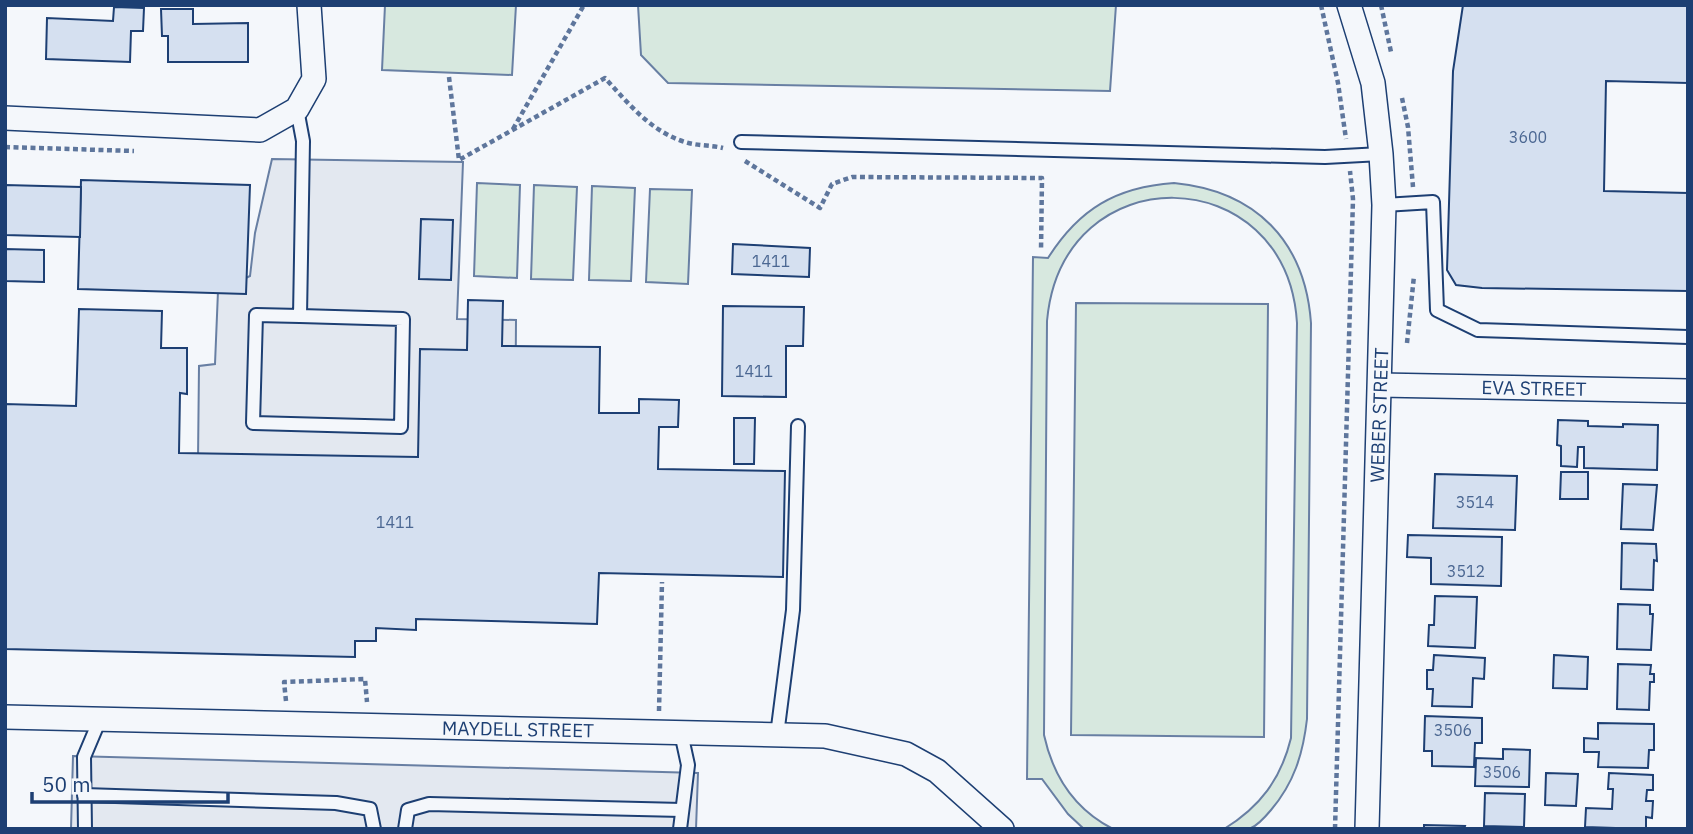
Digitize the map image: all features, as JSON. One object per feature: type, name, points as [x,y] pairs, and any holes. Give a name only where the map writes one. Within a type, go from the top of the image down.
[{"type":"street","points":[[5,118],[260,130],[297,109],[314,79],[309,5]]},
{"type":"street","name":"WEBER STREET","points":[[1349,5],[1373,83],[1384,205],[1367,829]]},
{"type":"street","name":"EVA STREET","points":[[1380,385],[1688,391]]},
{"type":"street","name":"MAYDELL STREET","points":[[5,717],[825,736],[906,754],[937,771],[1002,829]]},
{"type":"lane","points":[[297,109],[303,141],[300,316]]},
{"type":"lane","points":[[741,142],[1325,157],[1381,154]]},
{"type":"lane","points":[[1384,205],[1433,202],[1437,310],[1478,330],[1688,337]]},
{"type":"lane","points":[[257,315],[300,316],[403,318],[401,426],[254,423],[257,315]]},
{"type":"lane","points":[[777,735],[793,610],[798,426]]},
{"type":"lane","points":[[85,829],[84,757],[100,719]]},
{"type":"lane","points":[[680,829],[688,765],[681,733]]},
{"type":"lane","points":[[84,795],[336,803],[370,809],[374,829]]},
{"type":"lane","points":[[405,829],[408,810],[429,804],[682,810]]},
{"type":"path","points":[[513,130],[584,5]]},
{"type":"path","points":[[1321,5],[1338,83],[1353,199],[1335,829]]},
{"type":"path","points":[[659,712],[662,582]]},
{"type":"path","points":[[286,701],[284,682],[365,679],[367,707]]},
{"type":"shaded area","points":[[385,5],[516,5],[512,75],[382,70]]},
{"type":"shaded area","points":[[638,5],[1116,5],[1110,91],[668,83],[641,55]]},
{"type":"shaded area","points":[[272,159],[463,162],[457,319],[516,320],[515,462],[198,460],[199,366],[215,364],[218,291],[250,276],[255,233]]},
{"type":"shaded area","points":[[477,183],[520,185],[517,278],[474,276]]},
{"type":"shaded area","points":[[1174,183],[1203,188],[1252,209],[1271,225],[1287,245],[1299,268],[1307,294],[1311,323],[1307,719],[1300,756],[1279,800],[1259,823],[1251,828],[1224,829],[1248,811],[1267,791],[1287,753],[1291,738],[1297,323],[1284,269],[1256,230],[1217,206],[1174,198],[1130,205],[1091,228],[1062,266],[1047,321],[1044,735],[1053,764],[1067,790],[1087,812],[1113,829],[1084,829],[1068,814],[1042,779],[1027,779],[1033,257],[1048,258],[1073,226],[1101,204],[1134,190]]},
{"type":"shaded area","points":[[534,185],[577,187],[573,280],[531,279]]},
{"type":"shaded area","points":[[592,186],[635,188],[631,281],[589,280]]},
{"type":"shaded area","points":[[650,189],[692,190],[688,284],[646,282]]},
{"type":"shaded area","points":[[1076,303],[1268,304],[1264,737],[1071,735]]},
{"type":"shaded area","points":[[73,756],[698,773],[696,829],[71,829]]},
{"type":"building","points":[[1463,5],[1688,5],[1688,83],[1606,81],[1604,191],[1688,193],[1688,291],[1482,288],[1456,285],[1447,270],[1453,71]]},
{"type":"building","points":[[114,7],[144,8],[143,31],[131,31],[130,62],[46,59],[47,18],[113,21]]},
{"type":"building","points":[[161,9],[193,9],[193,24],[248,23],[248,62],[168,62],[168,36],[162,36]]},
{"type":"building","points":[[81,180],[250,185],[246,294],[78,289]]},
{"type":"building","points":[[5,185],[81,187],[80,237],[5,235]]},
{"type":"building","points":[[421,219],[453,220],[451,280],[419,279]]},
{"type":"building","points":[[733,244],[810,248],[809,277],[732,274]]},
{"type":"building","points":[[5,249],[44,250],[44,282],[5,281]]},
{"type":"building","points":[[468,300],[503,301],[502,346],[600,347],[599,413],[639,413],[639,399],[679,400],[678,427],[659,427],[658,469],[785,471],[783,577],[599,573],[597,624],[416,619],[416,630],[376,628],[376,641],[355,641],[355,657],[5,649],[5,404],[76,406],[79,309],[162,311],[161,348],[187,348],[187,394],[180,393],[179,453],[418,457],[420,349],[467,350]]},
{"type":"building","points":[[723,306],[804,307],[803,346],[786,346],[786,397],[722,396]]},
{"type":"building","points":[[734,418],[755,418],[754,464],[734,464]]},
{"type":"building","points":[[1558,420],[1588,421],[1588,426],[1658,425],[1657,470],[1584,468],[1584,447],[1578,447],[1577,467],[1561,466],[1561,446],[1557,445]]},
{"type":"building","points":[[1561,472],[1588,472],[1588,499],[1560,499]]},
{"type":"building","points":[[1435,474],[1517,476],[1515,530],[1433,528]]},
{"type":"building","points":[[1623,484],[1657,485],[1653,530],[1621,529]]},
{"type":"building","points":[[1408,535],[1502,537],[1501,586],[1431,584],[1431,558],[1407,557]]},
{"type":"building","points":[[1622,543],[1656,544],[1657,561],[1654,560],[1653,590],[1621,589]]},
{"type":"building","points":[[1435,596],[1477,597],[1475,648],[1428,646],[1429,625],[1434,625]]},
{"type":"building","points":[[1618,604],[1650,605],[1650,614],[1653,614],[1651,650],[1617,649]]},
{"type":"building","points":[[1434,655],[1485,658],[1484,679],[1473,678],[1472,707],[1432,706],[1433,689],[1427,689],[1427,670],[1433,670]]},
{"type":"building","points":[[1554,655],[1588,657],[1587,689],[1553,688]]},
{"type":"building","points":[[1618,664],[1651,665],[1650,674],[1654,674],[1654,682],[1650,682],[1649,710],[1617,709]]},
{"type":"building","points":[[1425,716],[1482,718],[1482,743],[1475,743],[1474,767],[1432,766],[1432,751],[1424,751]]},
{"type":"building","points":[[1598,723],[1654,724],[1654,750],[1649,750],[1648,768],[1598,767],[1599,752],[1584,752],[1584,738],[1598,739]]},
{"type":"building","points":[[1503,749],[1530,750],[1529,787],[1475,786],[1476,758],[1503,759]]},
{"type":"building","points":[[1546,773],[1578,774],[1576,806],[1545,805]]},
{"type":"building","points":[[1609,773],[1653,775],[1653,790],[1647,790],[1646,801],[1653,801],[1652,818],[1646,817],[1646,829],[1585,827],[1586,808],[1612,809],[1613,789],[1608,789]]},
{"type":"building","points":[[1485,793],[1525,794],[1524,827],[1484,826]]},
{"type":"building","points":[[1424,825],[1465,826],[1464,829],[1424,829]]}]
